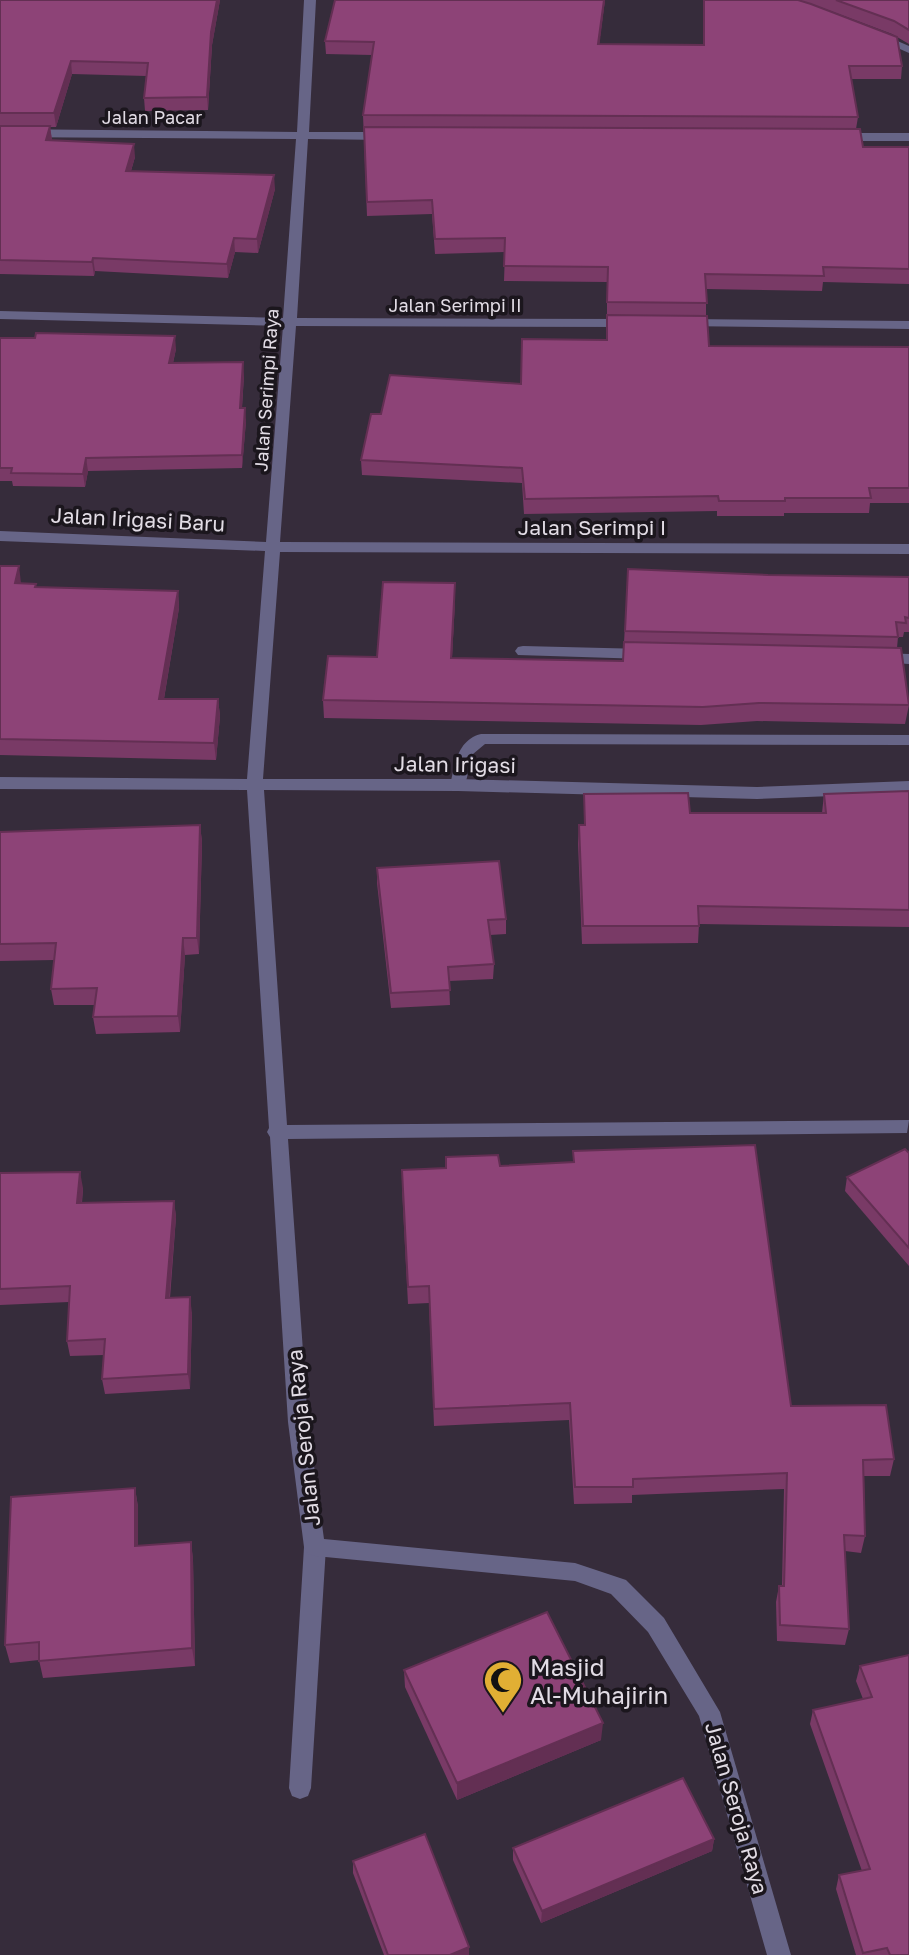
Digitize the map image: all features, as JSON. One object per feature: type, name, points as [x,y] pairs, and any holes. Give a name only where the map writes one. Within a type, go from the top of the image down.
[{"type":"street","name":"Jalan Serimpi Raya","points":[[255,783],[290,322],[310,0]]},
{"type":"street","points":[[865,30],[909,50]]},
{"type":"street","name":"Jalan Pacar","points":[[0,133],[400,135]]},
{"type":"street","points":[[832,137],[909,137]]},
{"type":"street","name":"Jalan Serimpi II","points":[[0,315],[290,322],[649,323]]},
{"type":"street","points":[[677,323],[909,325]]},
{"type":"street","name":"Jalan Irigasi Baru","points":[[0,536],[274,547]]},
{"type":"street","name":"Jalan Serimpi I","points":[[274,547],[909,549]]},
{"type":"street","points":[[523,652],[665,654]]},
{"type":"street","points":[[868,658],[909,659]]},
{"type":"street","points":[[458,785],[466,751],[481,739],[909,740]]},
{"type":"street","name":"Jalan Irigasi","points":[[0,783],[458,785],[757,793],[909,787]]},
{"type":"street","name":"Jalan Seroja Raya","points":[[255,783],[276,1132],[298,1422],[315,1548],[575,1572],[618,1587],[656,1625],[709,1712],[779,1955]]},
{"type":"street","points":[[276,1132],[907,1126]]},
{"type":"street","points":[[300,1788],[315,1548]]},
{"type":"building","points":[[0,0],[217,0],[211,32],[207,97],[144,98],[148,63],[71,61],[54,113],[0,113]]},
{"type":"building","points":[[335,0],[604,0],[598,44],[704,45],[704,0],[798,0],[897,37],[902,66],[849,66],[858,117],[363,115],[374,42],[325,41]]},
{"type":"building","points":[[836,0],[909,0],[909,30],[894,21]]},
{"type":"building","points":[[0,126],[50,126],[46,140],[134,144],[126,171],[274,175],[257,239],[234,238],[227,264],[93,258],[92,262],[0,260]]},
{"type":"building","points":[[364,127],[860,129],[863,147],[909,147],[909,269],[823,267],[824,276],[705,274],[707,303],[607,302],[608,267],[504,266],[505,238],[435,239],[432,200],[367,202]]},
{"type":"building","points":[[607,315],[707,316],[709,346],[909,347],[909,488],[869,488],[871,498],[785,498],[785,501],[719,501],[718,496],[525,499],[522,468],[361,460],[371,414],[381,414],[390,375],[521,384],[522,339],[607,340]]},
{"type":"building","points":[[36,333],[175,336],[169,363],[243,362],[240,408],[245,408],[242,455],[86,458],[83,474],[11,473],[12,468],[0,468],[0,338],[35,338]]},
{"type":"building","points":[[0,566],[19,566],[15,583],[36,584],[35,587],[178,591],[159,699],[218,699],[214,743],[0,739]]},
{"type":"building","points":[[628,569],[909,577],[909,618],[905,617],[906,623],[896,622],[898,637],[625,631]]},
{"type":"building","points":[[383,582],[455,583],[451,658],[623,661],[624,642],[901,648],[909,705],[759,703],[703,707],[323,700],[328,656],[377,657]]},
{"type":"building","points":[[909,791],[909,910],[698,906],[699,926],[583,926],[579,825],[585,825],[584,794],[688,793],[690,813],[826,813],[824,794]]},
{"type":"building","points":[[200,825],[197,938],[183,938],[178,1016],[93,1017],[97,988],[51,989],[56,943],[0,944],[0,832]]},
{"type":"building","points":[[499,861],[506,919],[488,920],[494,964],[448,967],[450,990],[391,993],[377,868]]},
{"type":"building","points":[[755,1145],[791,1406],[886,1405],[894,1459],[863,1460],[865,1536],[844,1535],[849,1629],[780,1625],[779,1586],[784,1586],[787,1473],[633,1479],[633,1487],[575,1487],[570,1403],[434,1409],[429,1286],[408,1287],[402,1170],[446,1168],[446,1157],[498,1155],[500,1166],[574,1162],[573,1151]]},
{"type":"building","points":[[905,1149],[909,1153],[909,1248],[847,1177]]},
{"type":"building","points":[[80,1172],[77,1203],[174,1201],[166,1298],[190,1297],[188,1374],[102,1379],[105,1339],[67,1341],[70,1286],[0,1289],[0,1173]]},
{"type":"building","points":[[135,1488],[135,1546],[191,1542],[192,1648],[39,1661],[39,1642],[5,1645],[11,1497]]},
{"type":"building","name":"Masjid Al-Muhajirin","points":[[547,1612],[603,1723],[457,1783],[404,1670]]},
{"type":"building","points":[[909,1655],[909,1955],[890,1955],[887,1948],[863,1953],[839,1875],[870,1869],[813,1710],[872,1697],[860,1666]]},
{"type":"building","points":[[683,1778],[714,1839],[542,1911],[513,1848]]},
{"type":"building","points":[[425,1834],[469,1947],[450,1955],[388,1955],[353,1861]]},
{"type":"place","name":"Masjid Al-Muhajirin","points":[[503,1714]]}]
